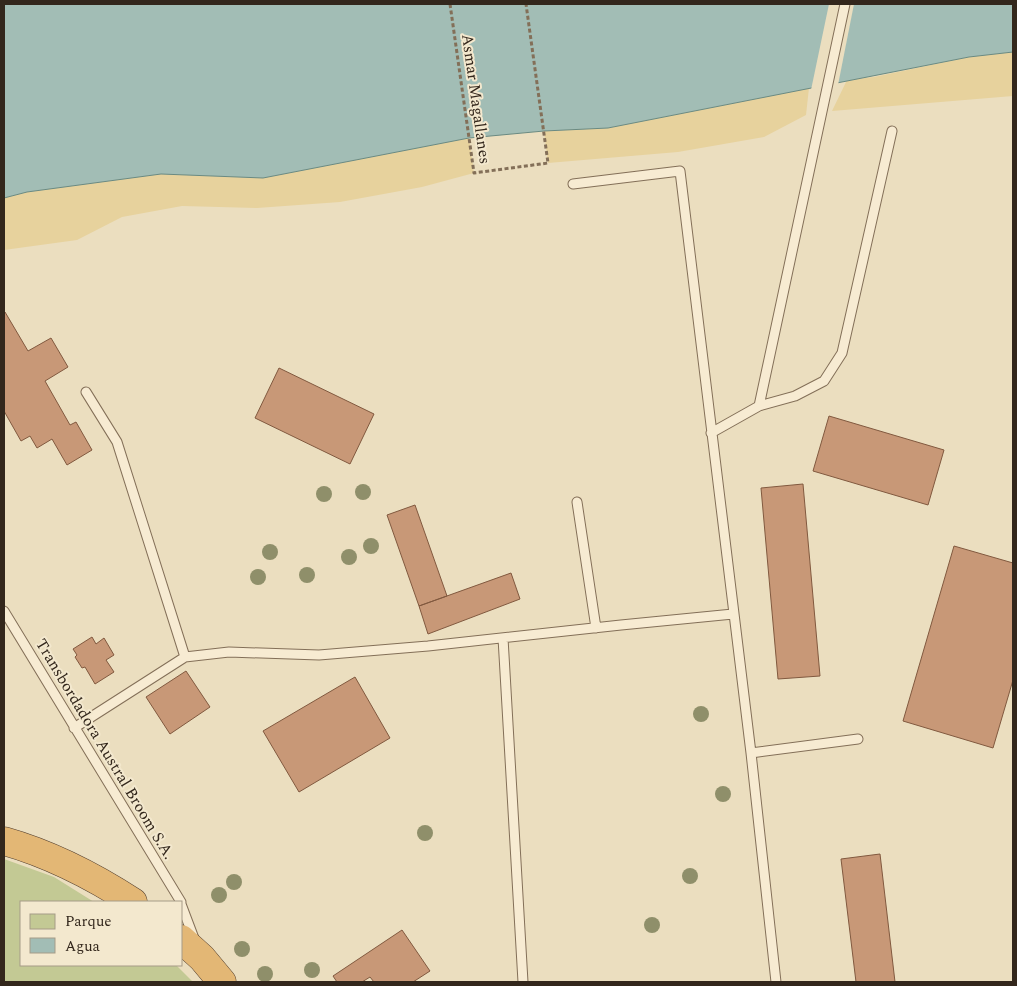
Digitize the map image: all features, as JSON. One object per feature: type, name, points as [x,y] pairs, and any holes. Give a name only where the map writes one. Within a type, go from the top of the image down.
[{"type":"highway","points":[[4,841],[49,857],[83,872],[131,901]]},
{"type":"highway","points":[[182,940],[202,958],[222,982]]},
{"type":"lane","points":[[758,406],[845,4]]},
{"type":"lane","points":[[711,433],[758,406],[795,396],[824,381],[842,353],[892,131]]},
{"type":"lane","points":[[573,184],[680,171],[751,753],[776,982]]},
{"type":"lane","points":[[86,392],[118,442],[185,657]]},
{"type":"lane","points":[[576,502],[596,628]]},
{"type":"lane","name":"Transbordadora Austral Broom S.A.","points":[[4,611],[180,901]]},
{"type":"lane","points":[[74,728],[185,657],[229,652],[319,655],[428,646],[733,614]]},
{"type":"lane","points":[[503,638],[523,982]]},
{"type":"lane","points":[[751,753],[858,739]]},
{"type":"lane","name":"Transbordadora Austral Broom S.A.","points":[[182,906],[202,958]]},
{"type":"path","name":"Asmar Magallanes","points":[[450,4],[474,173],[548,163],[526,4]]},
{"type":"green space","points":[[4,859],[54,877],[92,901],[20,901],[20,966],[177,966],[193,982],[4,982]]},
{"type":"sand","points":[[1013,52],[1013,96],[832,111],[847,80],[874,77],[969,57]]},
{"type":"sand","points":[[809,88],[806,115],[764,137],[678,152],[548,163],[544,131],[608,128]]},
{"type":"sand","points":[[469,138],[474,173],[422,187],[340,202],[257,208],[182,206],[122,217],[77,240],[4,250],[4,198],[27,192],[161,174],[263,178]]},
{"type":"water","points":[[4,4],[1013,4],[1013,52],[969,57],[608,128],[544,131],[469,138],[263,178],[161,174],[27,192],[4,198]]},
{"type":"pier","points":[[829,4],[854,4],[838,85],[811,90]]},
{"type":"building","points":[[5,312],[28,351],[51,338],[68,367],[45,381],[70,425],[76,422],[92,450],[67,465],[52,439],[37,448],[30,436],[21,441],[4,411]]},
{"type":"building","points":[[279,368],[374,414],[350,464],[255,418]]},
{"type":"building","points":[[829,416],[944,450],[928,505],[813,471]]},
{"type":"building","points":[[803,484],[820,676],[778,679],[761,488]]},
{"type":"building","points":[[415,505],[447,596],[419,606],[387,515]]},
{"type":"building","points":[[954,546],[1013,563],[1013,680],[993,748],[903,721]]},
{"type":"building","points":[[511,573],[520,599],[428,634],[419,606]]},
{"type":"building","points":[[92,637],[96,644],[104,638],[114,655],[106,660],[114,672],[95,684],[85,667],[82,668],[75,657],[77,655],[73,649]]},
{"type":"building","points":[[186,671],[210,707],[170,734],[146,697]]},
{"type":"building","points":[[355,677],[390,738],[299,792],[263,731]]},
{"type":"building","points":[[880,854],[895,982],[856,982],[841,859]]},
{"type":"building","points":[[402,930],[430,971],[413,982],[374,982],[370,977],[362,982],[337,982],[333,976]]}]
